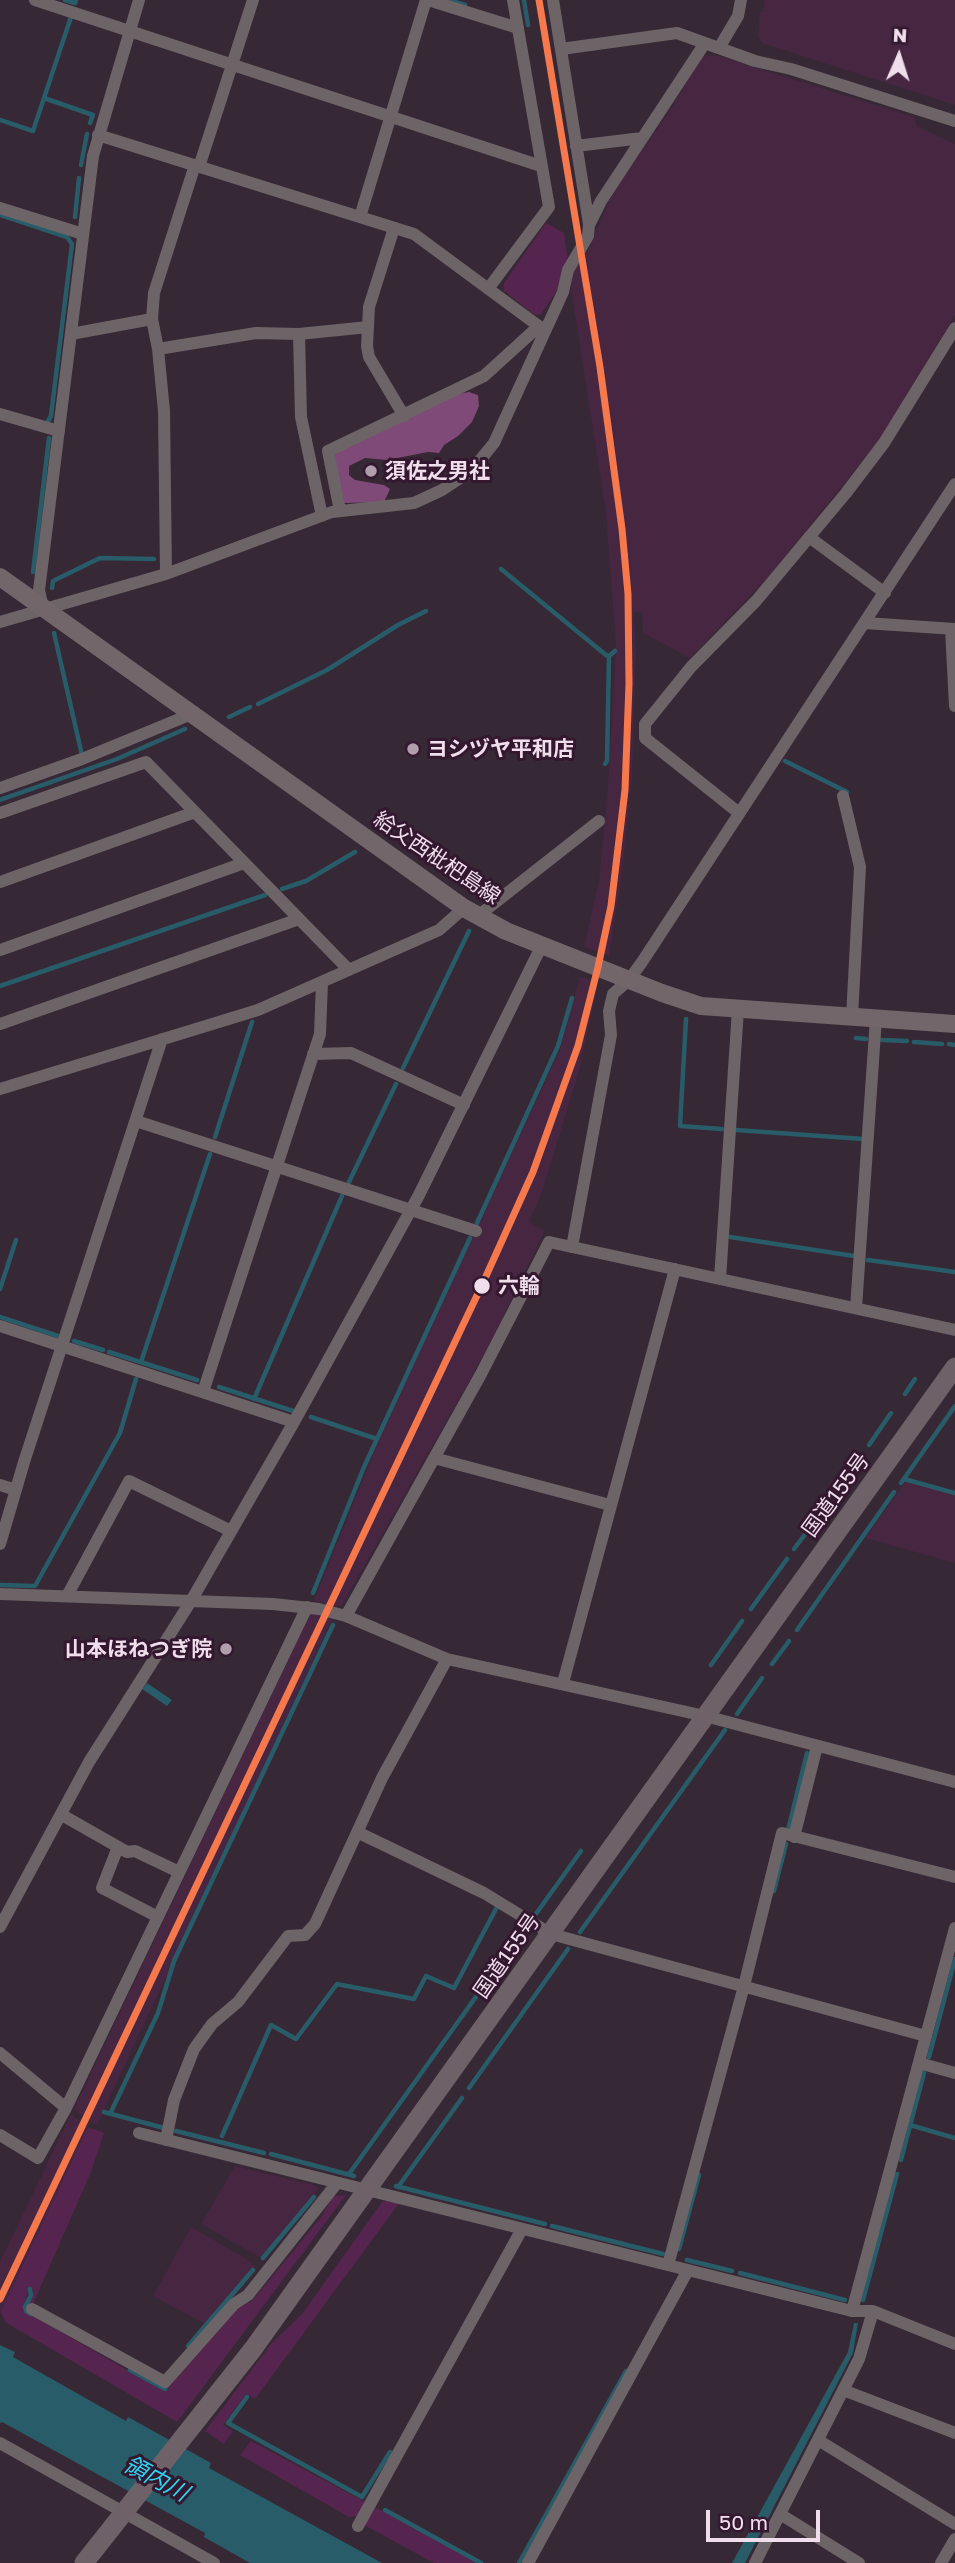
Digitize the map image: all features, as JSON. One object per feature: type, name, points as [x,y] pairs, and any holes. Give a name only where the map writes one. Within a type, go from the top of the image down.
[{"type":"highway","name":"国道155号","points":[[84,2563],[253,2349],[955,1367]]},
{"type":"main road","name":"給父西枇杷島線","points":[[0,577],[471,912],[506,931],[701,1006],[955,1024]]},
{"type":"street","points":[[34,0],[541,166]]},
{"type":"street","points":[[43,608],[39,590],[93,156],[139,0]]},
{"type":"street","points":[[166,574],[164,411],[152,318],[154,293],[253,0]]},
{"type":"street","points":[[360,217],[427,0],[518,29]]},
{"type":"street","points":[[488,289],[549,207],[513,0]]},
{"type":"street","points":[[0,622],[166,574],[321,516],[341,511],[414,503],[442,490],[472,470],[494,443],[542,328],[563,292],[568,270],[588,236],[589,225],[553,0]]},
{"type":"street","points":[[719,48],[738,16],[741,0]]},
{"type":"street","points":[[561,48],[677,33],[755,61],[791,69],[955,121]]},
{"type":"street","points":[[589,225],[601,201],[705,43]]},
{"type":"street","points":[[98,135],[414,234],[542,328]]},
{"type":"street","points":[[576,146],[642,138]]},
{"type":"street","points":[[0,208],[83,234]]},
{"type":"street","points":[[394,228],[369,307],[369,357],[404,416]]},
{"type":"street","points":[[71,334],[152,318]]},
{"type":"street","points":[[158,349],[256,333],[299,334],[368,327]]},
{"type":"street","points":[[341,511],[328,451],[484,376],[542,328]]},
{"type":"street","points":[[739,813],[645,738],[645,723],[691,667],[756,601],[884,443],[955,328]]},
{"type":"street","points":[[299,334],[301,416],[321,516]]},
{"type":"street","points":[[0,414],[59,431]]},
{"type":"street","points":[[572,1247],[611,1034],[609,1011],[613,993],[629,980],[955,484]]},
{"type":"street","points":[[809,537],[885,593]]},
{"type":"street","points":[[865,623],[953,629],[955,706]]},
{"type":"street","points":[[0,788],[82,760],[194,713]]},
{"type":"street","points":[[0,813],[146,762],[349,970]]},
{"type":"street","points":[[844,796],[860,867],[852,1017]]},
{"type":"street","points":[[0,882],[195,812]]},
{"type":"street","points":[[1,1088],[258,1010],[349,970],[471,912],[599,821]]},
{"type":"street","points":[[0,950],[244,863]]},
{"type":"street","points":[[0,1024],[299,919]]},
{"type":"street","points":[[0,1927],[89,1762],[191,1601],[294,1422],[410,1210],[542,945]]},
{"type":"street","points":[[203,1392],[320,1034],[322,982]]},
{"type":"street","points":[[720,1279],[738,1009]]},
{"type":"street","points":[[856,1308],[876,1018]]},
{"type":"street","points":[[0,1544],[162,1039]]},
{"type":"street","points":[[313,1055],[351,1053],[464,1105]]},
{"type":"street","points":[[136,1121],[476,1231]]},
{"type":"street","points":[[346,1616],[481,1374],[548,1242],[955,1330]]},
{"type":"street","points":[[563,1683],[675,1269]]},
{"type":"street","points":[[0,1326],[294,1422]]},
{"type":"street","points":[[434,1458],[610,1505]]},
{"type":"street","points":[[67,1596],[129,1480],[231,1531]]},
{"type":"street","points":[[0,1485],[16,1490]]},
{"type":"street","points":[[0,1594],[307,1607],[346,1616],[447,1659],[705,1716],[955,1782]]},
{"type":"street","points":[[0,2135],[38,2158],[66,2108],[307,1607]]},
{"type":"street","points":[[166,2140],[174,2100],[194,2049],[212,2024],[238,2002],[288,1936],[305,1935],[315,1924],[383,1778],[447,1659]]},
{"type":"street","points":[[794,1837],[817,1746]]},
{"type":"street","points":[[62,1815],[127,1852],[135,1851],[179,1872]]},
{"type":"street","points":[[359,1833],[484,1893],[551,1934],[926,2036]]},
{"type":"street","points":[[668,2265],[744,1986],[782,1833],[955,1877]]},
{"type":"street","points":[[118,1847],[102,1888],[158,1917]]},
{"type":"street","points":[[852,2311],[955,1928]]},
{"type":"street","points":[[0,2053],[66,2108]]},
{"type":"street","points":[[919,2063],[955,2073]]},
{"type":"street","points":[[139,2133],[852,2311],[873,2311],[955,2344]]},
{"type":"street","points":[[32,2309],[165,2382],[234,2304],[248,2295],[337,2183]]},
{"type":"street","points":[[358,2526],[522,2229]]},
{"type":"street","points":[[528,2563],[688,2270]]},
{"type":"street","points":[[755,2563],[859,2359],[873,2311]]},
{"type":"street","points":[[844,2390],[955,2433]]},
{"type":"street","points":[[818,2440],[955,2524]]},
{"type":"street","points":[[0,2443],[214,2563]]},
{"type":"street","points":[[780,2514],[859,2563]]},
{"type":"street","points":[[941,2563],[955,2539]]},
{"type":"shaded area","points":[[765,0],[955,0],[955,105],[762,43],[758,37],[760,12],[763,12]]},
{"type":"shaded area","points":[[715,55],[914,117],[917,126],[955,144],[955,315],[881,438],[770,575],[690,658],[643,633],[642,612],[634,612],[636,654],[632,778],[622,873],[609,956],[584,947],[599,881],[608,787],[616,645],[606,513],[571,275],[589,249],[612,194],[671,109],[702,57]]},
{"type":"shaded area","points":[[546,223],[564,233],[568,262],[559,287],[541,314],[535,315],[504,291],[504,283]]},
{"type":"shaded area","points":[[469,392],[478,395],[479,406],[472,422],[444,445],[439,453],[428,452],[387,460],[365,458],[349,466],[349,475],[355,480],[384,485],[390,489],[384,502],[344,503],[334,454],[458,394]]},
{"type":"shaded area","points":[[580,976],[598,983],[578,1074],[542,1192],[529,1222],[545,1231],[503,1316],[505,1318],[342,1605],[335,1607],[314,1600],[379,1440],[561,1047]]},
{"type":"shaded area","points":[[906,1481],[955,1494],[955,1563],[865,1538]]},
{"type":"shaded area","points":[[310,1613],[332,1620],[97,2125],[74,2109]]},
{"type":"shaded area","points":[[71,2114],[88,2127],[0,2315],[0,2262]]},
{"type":"shaded area","points":[[88,2127],[104,2133],[91,2172],[33,2304],[26,2308],[34,2290],[30,2288],[23,2306],[24,2311],[164,2391],[237,2308],[252,2301],[322,2216],[333,2196],[346,2195],[177,2422],[5,2322],[1,2312]]},
{"type":"shaded area","points":[[235,2166],[319,2188],[261,2258],[201,2224]]},
{"type":"shaded area","points":[[382,2202],[400,2202],[255,2399],[246,2394],[223,2425],[233,2431],[224,2444],[205,2431],[272,2343],[302,2314]]},
{"type":"shaded area","points":[[191,2227],[255,2266],[205,2324],[153,2296]]},
{"type":"shaded area","points":[[251,2441],[367,2503],[358,2516],[349,2517],[240,2455]]},
{"type":"shaded area","points":[[373,2506],[477,2563],[434,2563],[366,2526],[365,2519]]},
{"type":"water","points":[[147,1683],[172,1700],[167,1706],[142,1689]]},
{"type":"water","points":[[854,2323],[858,2323],[853,2353],[745,2563],[732,2563],[848,2352]]},
{"type":"water","name":"領内川","points":[[0,2345],[15,2352],[13,2357],[126,2421],[128,2417],[211,2463],[209,2468],[382,2563],[250,2563],[204,2537],[205,2533],[0,2423]]},
{"type":"waterway","points":[[65,0],[75,3],[76,0]]},
{"type":"waterway","points":[[449,0],[465,5]]},
{"type":"waterway","points":[[524,0],[528,25]]},
{"type":"waterway","points":[[0,120],[33,131],[71,17]]},
{"type":"waterway","points":[[44,98],[93,115],[90,123]]},
{"type":"waterway","points":[[81,165],[87,134]]},
{"type":"waterway","points":[[75,217],[79,178]]},
{"type":"waterway","points":[[0,215],[67,237],[72,244],[51,416],[48,421]]},
{"type":"waterway","points":[[33,572],[49,438]]},
{"type":"waterway","points":[[52,588],[53,581],[100,558],[154,559]]},
{"type":"waterway","points":[[501,569],[606,655],[609,656],[615,651]]},
{"type":"waterway","points":[[258,704],[327,670],[398,625],[426,611]]},
{"type":"waterway","points":[[54,633],[82,755]]},
{"type":"waterway","points":[[605,764],[609,656]]},
{"type":"waterway","points":[[229,717],[250,707]]},
{"type":"waterway","points":[[0,800],[117,759],[185,729]]},
{"type":"waterway","points":[[785,761],[847,792]]},
{"type":"waterway","points":[[282,889],[306,881],[355,852]]},
{"type":"waterway","points":[[0,986],[265,895]]},
{"type":"waterway","points":[[403,1068],[469,931]]},
{"type":"waterway","points":[[477,1223],[558,1046],[572,998]]},
{"type":"waterway","points":[[686,1019],[680,1126],[722,1129]]},
{"type":"waterway","points":[[215,1137],[252,1022]]},
{"type":"waterway","points":[[856,1038],[866,1039]]},
{"type":"waterway","points":[[882,1040],[907,1041]]},
{"type":"waterway","points":[[914,1042],[942,1044]]},
{"type":"waterway","points":[[949,1044],[955,1045]]},
{"type":"waterway","points":[[349,1182],[396,1084]]},
{"type":"waterway","points":[[736,1130],[863,1139]]},
{"type":"waterway","points":[[141,1362],[210,1154]]},
{"type":"waterway","points":[[254,1399],[342,1196]]},
{"type":"waterway","points":[[730,1237],[854,1256]]},
{"type":"waterway","points":[[313,1593],[364,1467],[470,1238]]},
{"type":"waterway","points":[[0,1289],[16,1240]]},
{"type":"waterway","points":[[868,1260],[955,1272]]},
{"type":"waterway","points":[[0,1317],[61,1337]]},
{"type":"waterway","points":[[74,1341],[103,1350]]},
{"type":"waterway","points":[[109,1352],[197,1380]]},
{"type":"waterway","points":[[0,1585],[35,1586],[120,1433],[136,1379]]},
{"type":"waterway","points":[[905,1394],[915,1379]]},
{"type":"waterway","points":[[219,1387],[293,1411]]},
{"type":"waterway","points":[[901,1483],[955,1406]]},
{"type":"waterway","points":[[869,1445],[891,1413]]},
{"type":"waterway","points":[[311,1417],[377,1439]]},
{"type":"waterway","points":[[841,1484],[853,1467]]},
{"type":"waterway","points":[[904,1479],[955,1493]]},
{"type":"waterway","points":[[797,1630],[894,1492]]},
{"type":"waterway","points":[[820,1513],[827,1502]]},
{"type":"waterway","points":[[794,1549],[806,1533]]},
{"type":"waterway","points":[[751,1609],[787,1559]]},
{"type":"waterway","points":[[711,1665],[742,1621]]},
{"type":"waterway","points":[[110,2114],[158,2013],[174,1961],[333,1625]]},
{"type":"waterway","points":[[772,1664],[789,1641]]},
{"type":"waterway","points":[[737,1714],[762,1678]]},
{"type":"waterway","points":[[580,1932],[725,1730]]},
{"type":"waterway","points":[[788,1830],[807,1753]]},
{"type":"waterway","points":[[774,1891],[786,1844]]},
{"type":"waterway","points":[[533,1918],[581,1851]]},
{"type":"waterway","points":[[222,2136],[271,2025],[296,2039],[337,1984],[414,1999],[426,1976],[454,1988],[497,1907]]},
{"type":"waterway","points":[[349,2174],[526,1927]]},
{"type":"waterway","points":[[469,2088],[568,1949]]},
{"type":"waterway","points":[[929,2057],[955,1959]]},
{"type":"waterway","points":[[901,2160],[924,2073]]},
{"type":"waterway","points":[[398,2187],[462,2098]]},
{"type":"waterway","points":[[104,2112],[164,2128]]},
{"type":"waterway","points":[[910,2125],[955,2138]]},
{"type":"waterway","points":[[176,2131],[264,2153]]},
{"type":"waterway","points":[[271,2154],[354,2176]]},
{"type":"waterway","points":[[863,2300],[897,2174]]},
{"type":"waterway","points":[[679,2249],[699,2175]]},
{"type":"waterway","points":[[396,2186],[545,2224]]},
{"type":"waterway","points":[[263,2258],[314,2197]]},
{"type":"waterway","points":[[552,2226],[663,2254]]},
{"type":"waterway","points":[[687,2260],[732,2271]]},
{"type":"waterway","points":[[188,2346],[253,2270]]},
{"type":"waterway","points":[[740,2273],[845,2300]]},
{"type":"waterway","points":[[30,2289],[31,2295],[25,2307],[31,2314]]},
{"type":"waterway","points":[[130,2370],[165,2389]]},
{"type":"waterway","points":[[519,2563],[626,2371]]},
{"type":"waterway","points":[[247,2397],[228,2423],[362,2497],[390,2452]]},
{"type":"waterway","points":[[385,2510],[481,2563]]},
{"type":"transit line","points":[[0,2299],[482,1285],[533,1172],[578,1046],[598,967],[611,906],[625,790],[629,684],[628,594],[600,367],[539,0]]},
{"type":"place","name":"須佐之男社","points":[[371,471]]},
{"type":"place","name":"ヨシヅヤ平和店","points":[[413,749]]},
{"type":"place","name":"六輪","points":[[482,1286]]},
{"type":"place","name":"山本ほねつぎ院","points":[[226,1649]]}]
